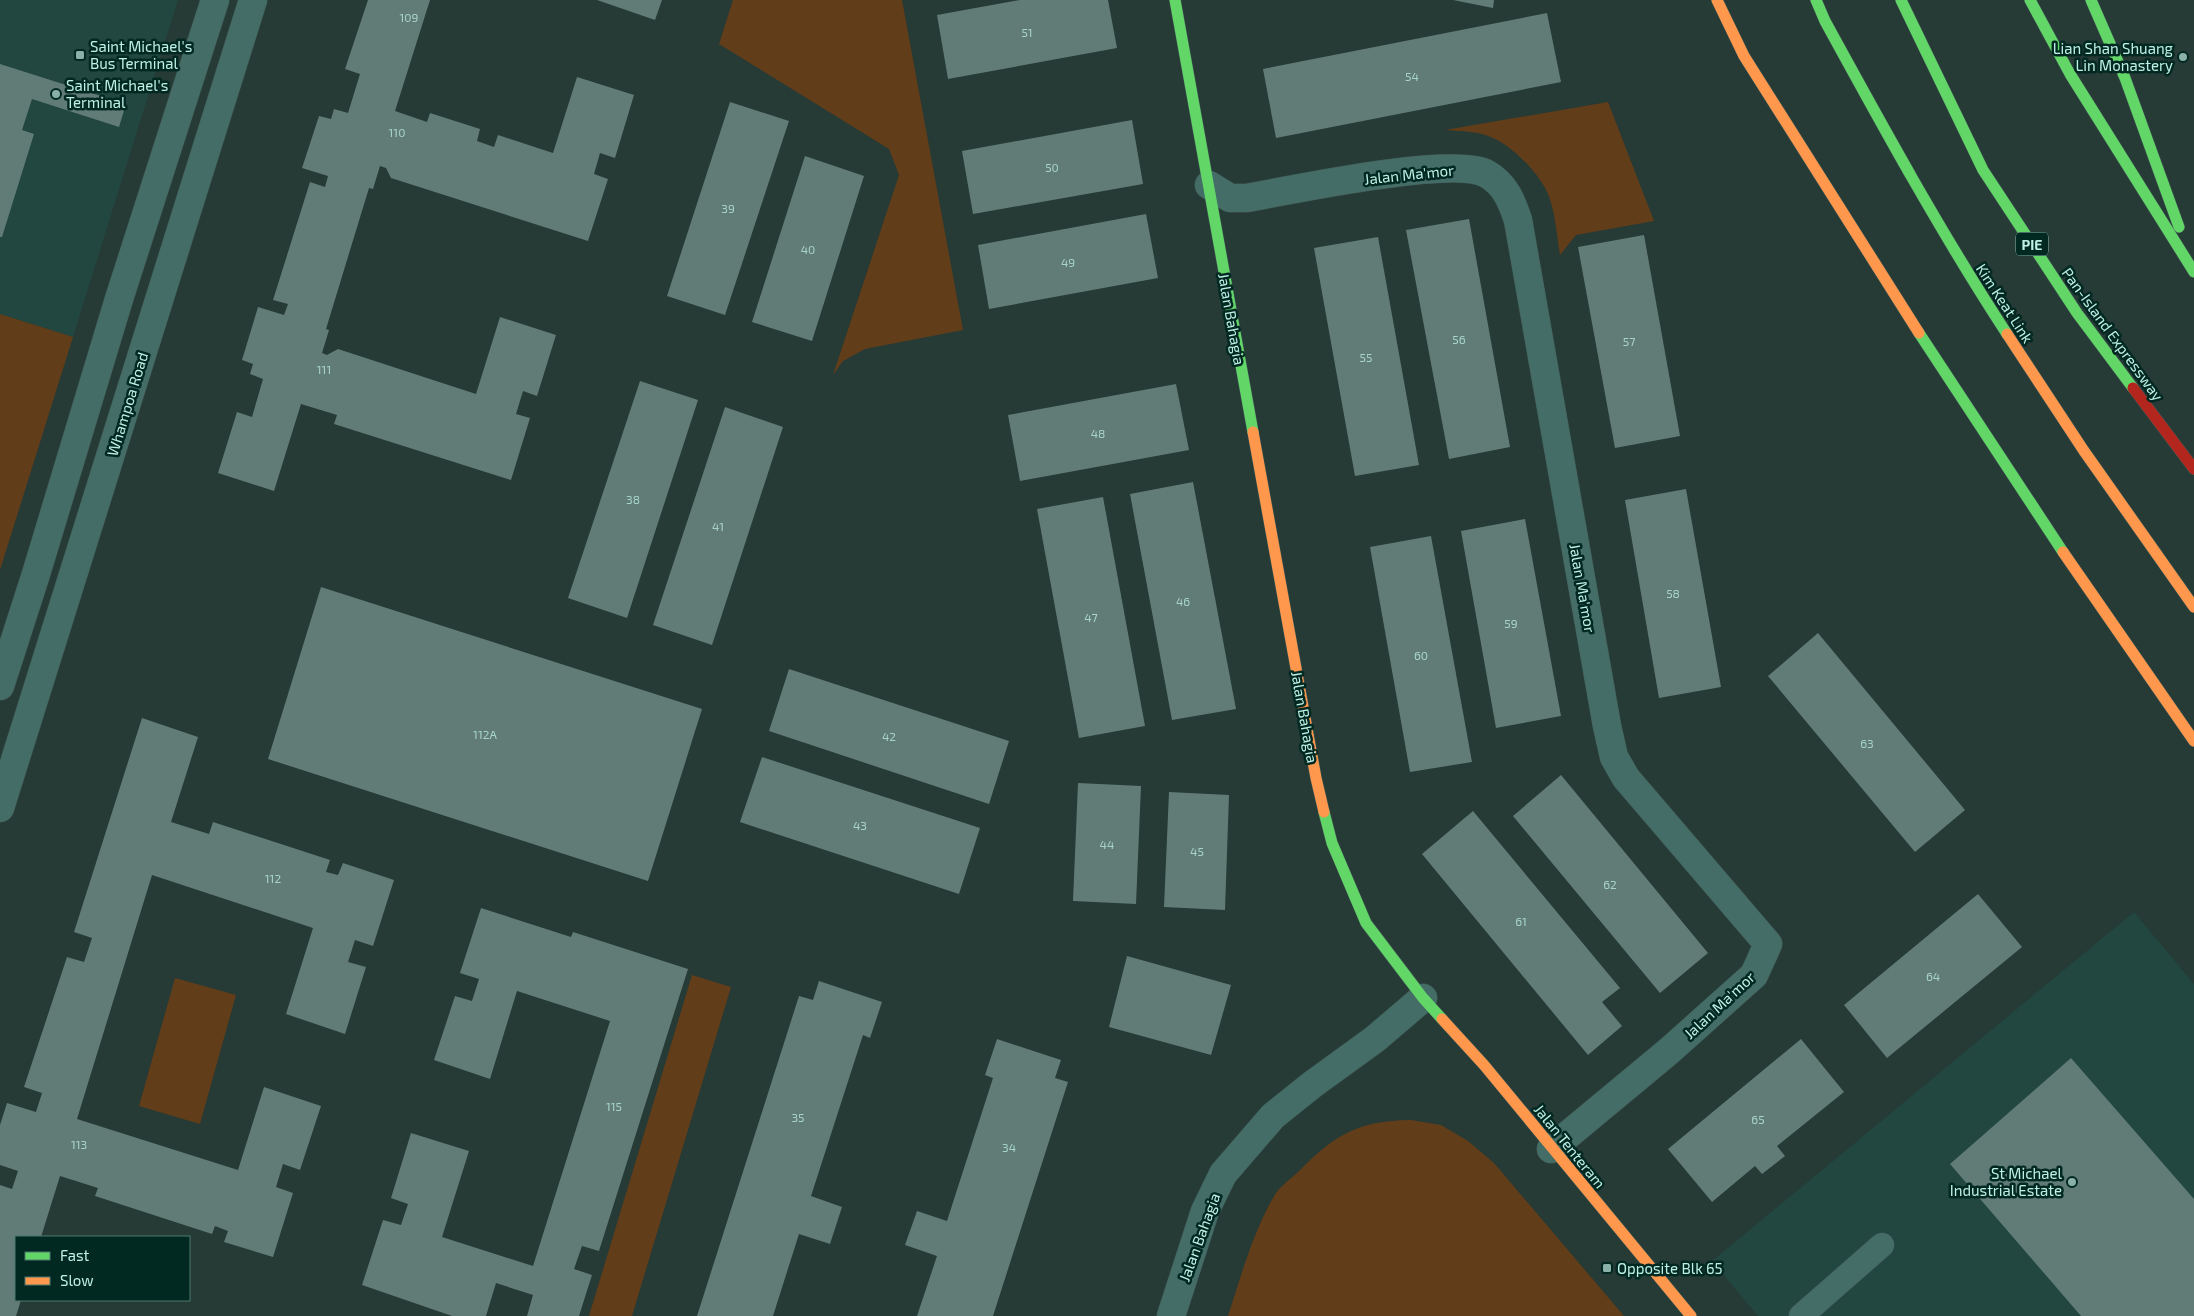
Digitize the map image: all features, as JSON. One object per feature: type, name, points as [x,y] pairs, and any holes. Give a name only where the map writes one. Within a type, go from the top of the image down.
[{"type":"main road","name":"Jalan Bahagia","points":[[1175,0],[1322,810],[1332,843],[1366,923],[1423,998]]},
{"type":"main road","points":[[1717,0],[1744,56],[1955,391],[2137,662],[2194,741]]},
{"type":"main road","name":"Kim Keat Link","points":[[1816,0],[1825,22],[1966,271],[2084,451],[2194,607]]},
{"type":"main road","name":"Pan-Island Expressway","points":[[1901,0],[1983,170],[2077,313],[2194,469]]},
{"type":"main road","points":[[2030,0],[2070,74],[2194,272]]},
{"type":"main road","points":[[2091,0],[2125,78],[2194,268]]},
{"type":"main road","name":"Jalan Tenteram","points":[[1423,998],[1484,1065],[1691,1316]]},
{"type":"street","points":[[0,686],[215,0]]},
{"type":"street","name":"Whampoa Road","points":[[0,808],[253,0]]},
{"type":"street","name":"Jalan Ma'mor","points":[[1209,185],[1230,198],[1247,198],[1403,172],[1467,168],[1486,173],[1495,179],[1502,186],[1513,207],[1519,230],[1614,757],[1626,778],[1768,944],[1754,975],[1669,1051],[1552,1149]]},
{"type":"street","name":"Jalan Bahagia","points":[[1171,1316],[1205,1211],[1223,1174],[1274,1116],[1313,1084],[1375,1039],[1423,998]]},
{"type":"lane","points":[[1801,1316],[1882,1246]]},
{"type":"shaded area","points":[[0,0],[178,0],[73,337],[0,314]]},
{"type":"shaded area","points":[[733,0],[902,0],[963,330],[865,349],[843,361],[833,375],[899,175],[889,149],[719,44]]},
{"type":"shaded area","points":[[1608,102],[1654,221],[1576,235],[1560,255],[1554,216],[1548,194],[1531,168],[1505,145],[1488,136],[1445,130]]},
{"type":"shaded area","points":[[0,314],[73,337],[0,570]]},
{"type":"shaded area","points":[[2134,912],[2194,984],[2194,1316],[1758,1316],[1712,1261]]},
{"type":"shaded area","points":[[692,975],[731,987],[632,1316],[589,1316]]},
{"type":"shaded area","points":[[175,978],[236,995],[200,1124],[139,1106]]},
{"type":"shaded area","points":[[1411,1120],[1441,1125],[1468,1141],[1494,1163],[1624,1316],[1228,1316],[1259,1226],[1275,1194],[1335,1140],[1361,1127],[1375,1123]]},
{"type":"building","points":[[368,0],[430,0],[395,111],[427,122],[430,113],[480,129],[477,141],[494,147],[498,135],[553,153],[577,77],[634,95],[615,158],[600,153],[594,174],[608,179],[588,241],[391,178],[386,168],[380,166],[373,189],[369,188],[326,329],[329,330],[322,353],[327,355],[338,349],[476,394],[500,317],[556,335],[537,396],[523,391],[516,414],[530,418],[511,480],[334,424],[337,415],[301,404],[274,491],[218,473],[237,412],[252,417],[263,379],[250,374],[253,364],[242,360],[258,307],[284,315],[288,304],[273,300],[310,182],[325,187],[328,176],[302,168],[319,116],[331,119],[334,109],[348,113],[360,74],[345,69]]},
{"type":"building","points":[[597,0],[662,0],[655,20]]},
{"type":"building","points":[[1020,0],[1108,0],[1117,48],[948,79],[937,15]]},
{"type":"building","points":[[1453,0],[1494,0],[1493,8]]},
{"type":"building","points":[[1547,13],[1561,82],[1276,138],[1263,69]]},
{"type":"building","points":[[0,64],[126,104],[119,127],[32,99],[22,130],[34,134],[2,237],[0,237]]},
{"type":"building","points":[[730,102],[789,121],[725,315],[667,296]]},
{"type":"building","points":[[1132,120],[1143,184],[973,214],[962,151]]},
{"type":"building","points":[[805,156],[864,176],[812,341],[752,322]]},
{"type":"building","points":[[1146,214],[1158,278],[989,309],[978,245]]},
{"type":"building","points":[[1469,219],[1510,447],[1449,459],[1406,230]]},
{"type":"building","points":[[1644,235],[1680,436],[1615,448],[1578,247]]},
{"type":"building","points":[[1378,237],[1419,465],[1355,476],[1314,248]]},
{"type":"building","points":[[640,381],[698,400],[627,618],[568,598]]},
{"type":"building","points":[[1176,384],[1189,450],[1020,481],[1008,415]]},
{"type":"building","points":[[725,407],[783,427],[712,645],[653,625]]},
{"type":"building","points":[[1193,482],[1236,709],[1172,720],[1130,494]]},
{"type":"building","points":[[1686,489],[1721,687],[1659,698],[1625,500]]},
{"type":"building","points":[[1103,497],[1145,726],[1079,738],[1037,509]]},
{"type":"building","points":[[1525,519],[1561,716],[1496,728],[1461,531]]},
{"type":"building","points":[[1431,536],[1472,762],[1410,772],[1370,547]]},
{"type":"building","points":[[321,587],[702,709],[648,881],[268,759]]},
{"type":"building","points":[[1818,633],[1965,810],[1915,852],[1768,676]]},
{"type":"building","points":[[789,669],[1009,741],[989,804],[769,731]]},
{"type":"building","points":[[142,718],[198,737],[171,822],[209,834],[213,822],[330,860],[326,872],[338,875],[343,863],[394,880],[373,946],[355,940],[348,962],[366,967],[345,1034],[286,1014],[313,928],[152,875],[77,1119],[238,1170],[264,1087],[321,1106],[300,1170],[283,1164],[276,1187],[293,1193],[273,1257],[224,1242],[228,1231],[215,1226],[212,1234],[95,1196],[98,1188],[60,1176],[41,1236],[15,1236],[15,1301],[21,1301],[16,1316],[0,1316],[0,1185],[12,1189],[18,1171],[0,1165],[0,1125],[7,1103],[36,1112],[42,1093],[24,1087],[67,957],[84,962],[92,938],[74,932]]},
{"type":"building","points":[[762,757],[980,828],[959,894],[740,822]]},
{"type":"building","points":[[1561,775],[1708,953],[1660,993],[1513,816]]},
{"type":"building","points":[[1078,783],[1141,786],[1136,904],[1073,901]]},
{"type":"building","points":[[1169,792],[1229,795],[1225,910],[1164,907]]},
{"type":"building","points":[[1473,811],[1620,988],[1602,1002],[1622,1026],[1588,1055],[1422,854]]},
{"type":"building","points":[[1978,894],[2022,947],[1887,1058],[1844,1005]]},
{"type":"building","points":[[481,908],[571,937],[573,932],[688,969],[599,1251],[582,1246],[574,1269],[592,1275],[579,1316],[527,1316],[533,1295],[496,1283],[486,1316],[452,1316],[362,1285],[383,1220],[401,1225],[408,1204],[391,1198],[411,1133],[469,1151],[442,1237],[533,1266],[610,1021],[517,991],[490,1079],[434,1060],[455,996],[472,1001],[479,979],[460,973]]},
{"type":"building","points":[[1127,956],[1231,985],[1211,1055],[1109,1027]]},
{"type":"building","points":[[819,981],[882,1002],[870,1038],[863,1035],[811,1196],[842,1207],[830,1244],[799,1234],[773,1316],[697,1316],[799,996],[813,1000]]},
{"type":"building","points":[[997,1039],[1061,1060],[1055,1078],[1068,1082],[993,1316],[917,1316],[937,1256],[905,1245],[917,1211],[947,1221],[993,1078],[985,1075]]},
{"type":"building","points":[[1801,1039],[1844,1092],[1777,1146],[1785,1156],[1762,1174],[1755,1166],[1712,1202],[1668,1149]]},
{"type":"building","name":"St Michael Industrial Estate","points":[[2071,1058],[2194,1199],[2194,1316],[2081,1316],[1950,1164]]},
{"type":"traffic: fast","points":[[1175,0],[1253,432]]},
{"type":"traffic: fast","points":[[1816,0],[1825,21],[1913,179],[2007,334]]},
{"type":"traffic: fast","points":[[1901,0],[1983,170],[2077,313],[2133,388]]},
{"type":"traffic: fast","points":[[2030,0],[2070,74],[2194,272]]},
{"type":"traffic: fast","points":[[2091,0],[2125,78],[2179,227]]},
{"type":"traffic: fast","points":[[1919,333],[2063,552]]},
{"type":"traffic: fast","points":[[1324,812],[1332,843],[1366,923],[1423,998],[1442,1019]]},
{"type":"traffic: slow","points":[[1717,0],[1744,56],[1919,333]]},
{"type":"traffic: slow","points":[[2007,334],[2084,451],[2194,607]]},
{"type":"traffic: slow","points":[[1253,432],[1316,778],[1324,812]]},
{"type":"traffic: slow","points":[[2063,552],[2194,741]]},
{"type":"traffic: slow","points":[[1442,1019],[1484,1065],[1691,1316]]},
{"type":"traffic: jam","points":[[2133,388],[2194,469]]},
{"type":"place","name":"Saint Michael's Bus Terminal","points":[[80,55]]},
{"type":"place","name":"Lian Shan Shuang Lin Monastery","points":[[2183,57]]},
{"type":"place","name":"Saint Michael's Terminal","points":[[56,94]]},
{"type":"place","name":"St Michael Industrial Estate","points":[[2072,1182]]},
{"type":"place","name":"Opposite Blk 65","points":[[1607,1268]]}]
